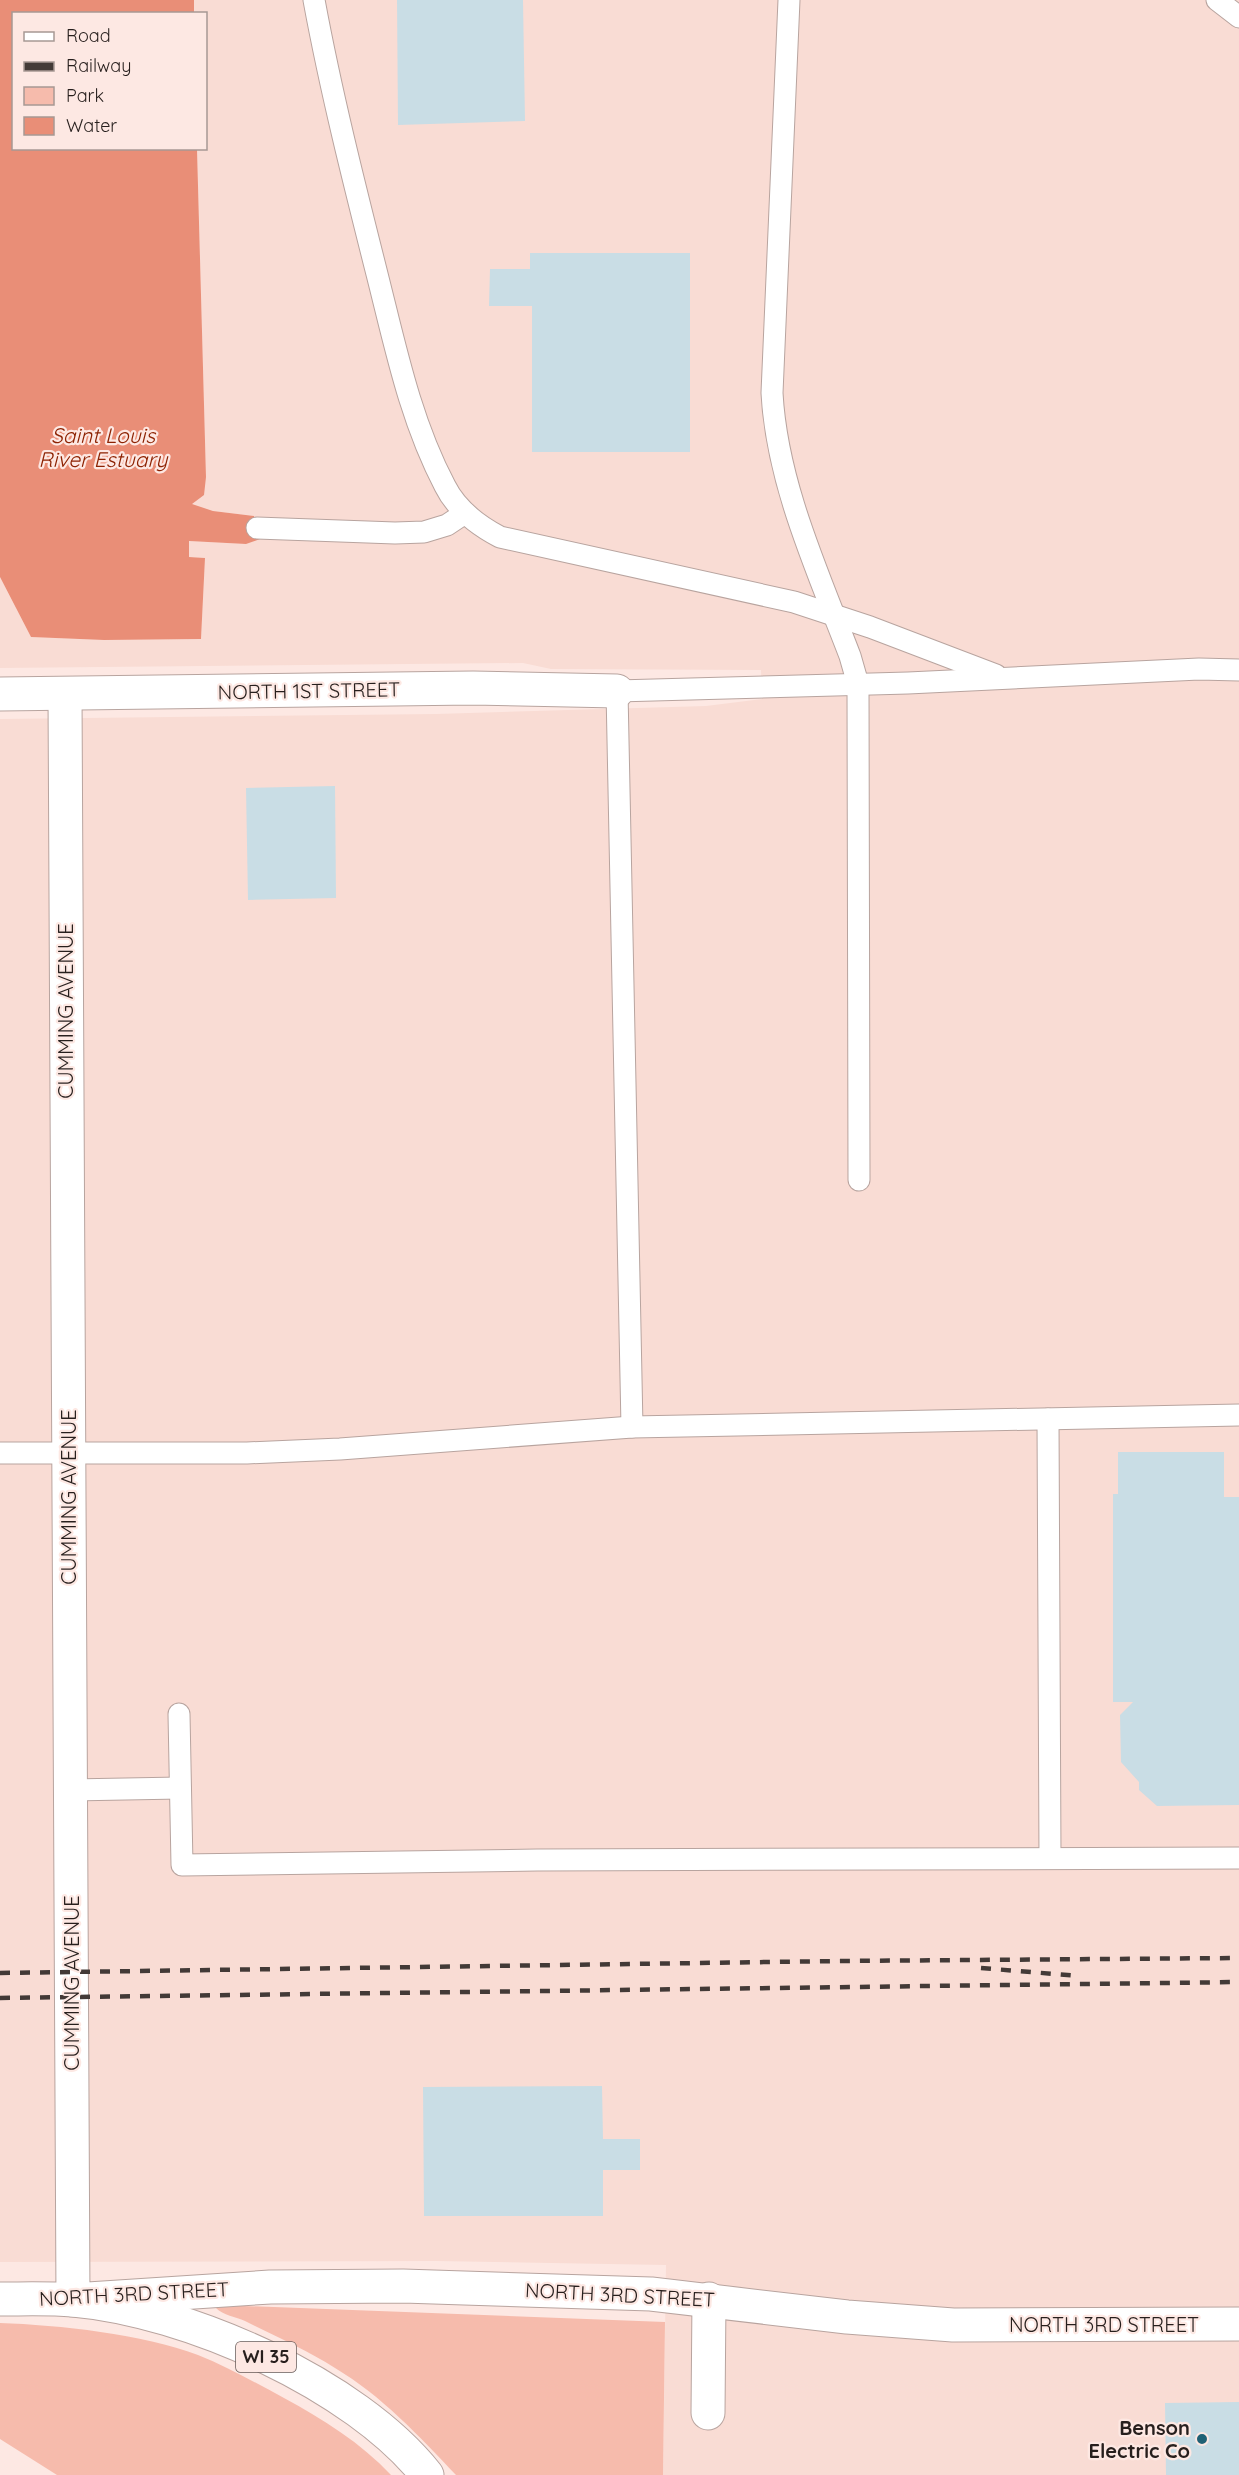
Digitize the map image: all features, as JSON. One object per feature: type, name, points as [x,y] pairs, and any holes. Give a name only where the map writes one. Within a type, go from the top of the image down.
[{"type":"street","name":"NORTH 1ST STREET","points":[[0,694],[473,688],[617,691]]},
{"type":"street","name":"CUMMING AVENUE","points":[[65,694],[73,2300]]},
{"type":"street","name":"NORTH 3RD STREET","points":[[0,2299],[73,2300],[217,2290],[327,2286],[589,2291],[709,2299],[856,2318],[953,2325],[1239,2324]]},
{"type":"street","points":[[708,2413],[709,2299]]},
{"type":"street","name":"WI 35","points":[[73,2300],[172,2320],[274,2361],[302,2375],[349,2406],[388,2436],[427,2475]]},
{"type":"lane","points":[[314,0],[332,95],[400,367],[445,487],[465,513],[478,525],[500,537],[783,600],[834,615],[1005,679]]},
{"type":"lane","points":[[789,0],[772,393],[773,423],[789,486],[858,684],[859,1180]]},
{"type":"lane","points":[[1217,0],[1239,17]]},
{"type":"lane","points":[[258,528],[424,532],[447,525],[465,513]]},
{"type":"lane","points":[[632,1427],[617,691],[1005,679],[1199,669],[1239,670]]},
{"type":"lane","points":[[0,1454],[200,1454],[340,1449],[632,1427],[1239,1415]]},
{"type":"lane","points":[[1048,1419],[1050,1858]]},
{"type":"lane","points":[[179,1714],[182,1865],[537,1860],[1239,1857]]},
{"type":"lane","points":[[70,1790],[180,1788]]},
{"type":"shaded area","points":[[194,0],[1239,0],[1239,2475],[663,2475],[666,2265],[436,2261],[0,2262],[0,719],[436,714],[706,706],[762,699],[761,670],[551,669],[523,663],[0,668],[0,577],[31,637],[104,640],[201,639],[205,558],[188,557],[189,541],[246,544],[254,516],[213,511],[191,504],[206,477],[197,150],[207,150],[207,12],[194,12]]},
{"type":"green space","points":[[219,2305],[665,2322],[663,2475],[456,2475],[399,2417],[369,2391],[302,2349],[222,2312],[216,2308]]},
{"type":"green space","points":[[0,2323],[48,2326],[127,2336],[198,2355],[252,2381],[327,2423],[367,2452],[391,2475],[57,2475],[0,2439]]},
{"type":"water","name":"Saint Louis River Estuary","points":[[0,0],[194,0],[194,12],[12,12],[12,150],[197,150],[206,477],[204,495],[192,504],[213,511],[254,516],[260,539],[246,544],[189,541],[189,557],[205,558],[201,639],[104,640],[31,637],[0,577]]},
{"type":"building","points":[[397,0],[523,0],[525,121],[398,125]]},
{"type":"building","points":[[530,253],[690,253],[690,452],[532,452],[532,306],[489,306],[490,269],[530,269]]},
{"type":"building","points":[[335,786],[336,898],[248,900],[246,788]]},
{"type":"building","points":[[1118,1452],[1224,1452],[1224,1497],[1239,1497],[1239,1805],[1157,1806],[1139,1790],[1139,1782],[1121,1762],[1120,1715],[1133,1702],[1113,1702],[1113,1494],[1118,1494]]},
{"type":"building","points":[[602,2086],[603,2139],[640,2139],[640,2170],[603,2170],[603,2216],[424,2216],[423,2087]]},
{"type":"building","name":"Benson Electric Co","points":[[1239,2402],[1239,2475],[1166,2475],[1165,2403]]},
{"type":"railway","points":[[0,1973],[840,1961],[1239,1958]]},
{"type":"railway","points":[[981,1968],[1079,1976]]},
{"type":"railway","points":[[0,1998],[1239,1982]]},
{"type":"place","name":"Benson Electric Co","points":[[1202,2439]]}]
